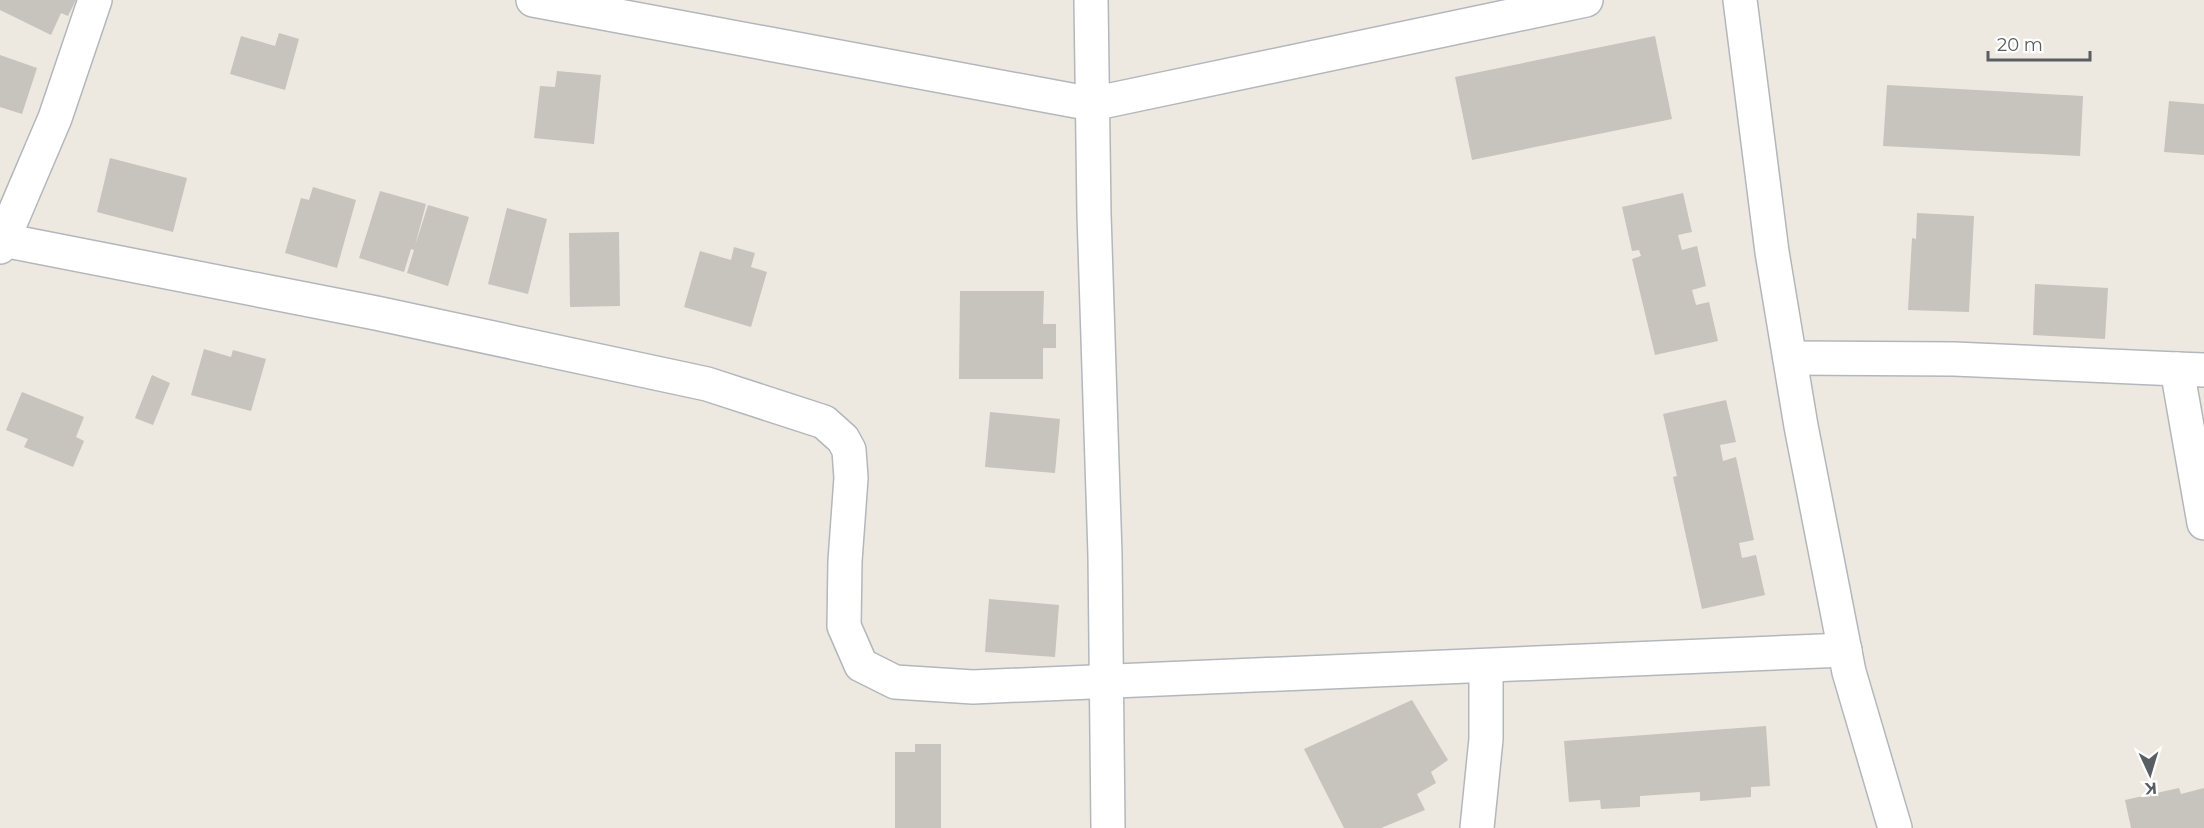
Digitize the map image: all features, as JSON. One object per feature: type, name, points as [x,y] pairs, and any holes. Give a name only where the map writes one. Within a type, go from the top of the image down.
[{"type":"street","points":[[95,0],[55,118],[2,243],[376,314],[706,384],[824,422],[843,439],[849,450],[851,478],[845,561],[844,626],[861,664],[895,682],[973,687],[1845,650]]},
{"type":"street","points":[[533,0],[1092,104],[1586,0]]},
{"type":"street","points":[[1091,0],[1094,226],[1105,555],[1108,828]]},
{"type":"street","points":[[1740,0],[1772,252],[1790,358],[1849,672],[1895,828]]},
{"type":"street","points":[[1790,358],[1954,359],[2190,369],[2204,523]]},
{"type":"street","points":[[1477,828],[1486,739],[1486,666]]},
{"type":"building","points":[[0,0],[76,0],[68,16],[61,13],[51,35],[0,10]]},
{"type":"building","points":[[279,33],[299,39],[285,90],[230,74],[241,36],[275,46]]},
{"type":"building","points":[[1655,36],[1672,119],[1472,160],[1455,77]]},
{"type":"building","points":[[0,55],[37,68],[22,114],[0,107]]},
{"type":"building","points":[[557,71],[601,75],[594,144],[534,138],[540,86],[555,87]]},
{"type":"building","points":[[1887,85],[2083,96],[2080,156],[1883,146]]},
{"type":"building","points":[[2169,101],[2204,104],[2204,155],[2164,152]]},
{"type":"building","points":[[110,158],[187,178],[173,232],[97,212]]},
{"type":"building","points":[[313,187],[356,200],[337,268],[285,253],[301,198],[309,200]]},
{"type":"building","points":[[380,191],[426,204],[415,246],[428,205],[469,217],[448,286],[407,273],[414,250],[411,249],[404,272],[359,258]]},
{"type":"building","points":[[1683,193],[1692,232],[1678,235],[1682,250],[1697,246],[1706,286],[1692,290],[1696,305],[1709,302],[1718,341],[1655,355],[1632,259],[1641,256],[1639,250],[1632,251],[1622,207]]},
{"type":"building","points":[[507,208],[547,219],[528,294],[488,284]]},
{"type":"building","points":[[1917,213],[1974,216],[1969,312],[1908,310],[1912,238],[1916,239]]},
{"type":"building","points":[[619,232],[620,306],[570,307],[569,233]]},
{"type":"building","points":[[734,247],[755,253],[751,267],[767,272],[751,327],[684,307],[700,251],[731,260]]},
{"type":"building","points":[[2035,284],[2108,288],[2105,339],[2033,335]]},
{"type":"building","points":[[960,291],[1044,291],[1043,324],[1056,324],[1056,348],[1043,348],[1043,379],[959,379]]},
{"type":"building","points":[[204,349],[231,357],[233,350],[266,359],[251,411],[191,395]]},
{"type":"building","points":[[152,375],[170,383],[153,425],[135,418]]},
{"type":"building","points":[[22,392],[84,417],[76,437],[84,441],[73,467],[24,447],[28,439],[6,430]]},
{"type":"building","points":[[1726,400],[1736,442],[1720,445],[1723,461],[1736,457],[1754,540],[1739,543],[1742,558],[1756,555],[1765,595],[1702,609],[1673,477],[1677,476],[1663,414]]},
{"type":"building","points":[[990,412],[1060,419],[1055,473],[985,467]]},
{"type":"building","points":[[989,599],[1059,605],[1055,657],[985,652]]},
{"type":"building","points":[[1412,700],[1448,760],[1431,772],[1436,783],[1417,794],[1425,810],[1381,828],[1344,828],[1304,749]]},
{"type":"building","points":[[1766,726],[1770,786],[1751,787],[1751,797],[1700,801],[1700,792],[1640,796],[1640,807],[1601,809],[1600,800],[1569,802],[1564,741]]},
{"type":"building","points":[[915,744],[941,744],[941,828],[895,828],[895,752],[915,752]]},
{"type":"building","points":[[2179,788],[2181,794],[2204,788],[2204,828],[2131,828],[2125,800]]}]
